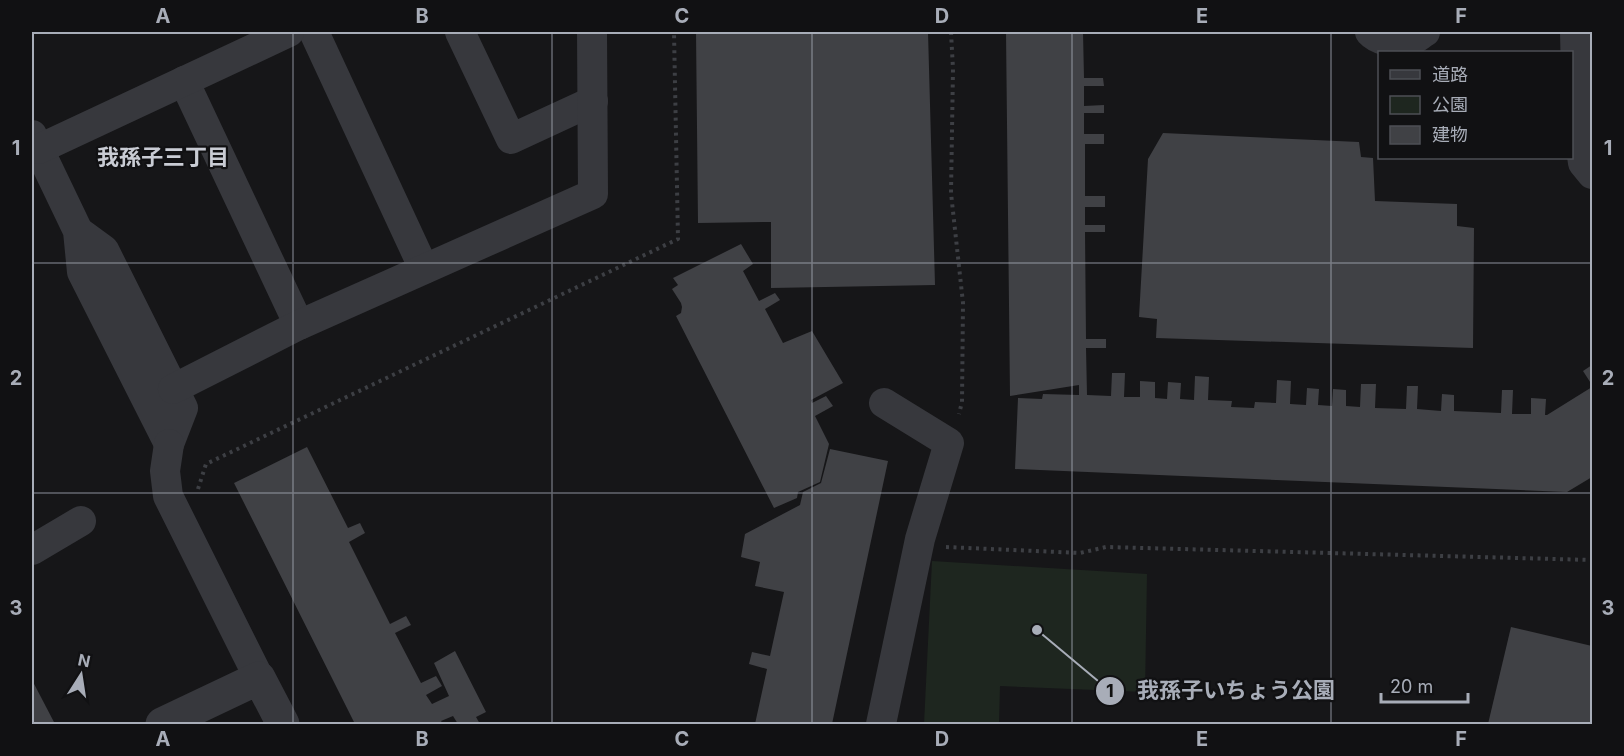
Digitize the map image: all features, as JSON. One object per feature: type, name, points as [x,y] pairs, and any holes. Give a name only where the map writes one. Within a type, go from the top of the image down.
[{"type":"street","points":[[169,444],[82,272],[78,231],[35,142],[184,81],[289,32]]},
{"type":"street","points":[[314,32],[424,269]]},
{"type":"street","points":[[460,32],[511,140],[593,101]]},
{"type":"street","points":[[173,389],[299,325],[593,194],[592,32]]},
{"type":"street","points":[[1373,33],[1388,41],[1407,42],[1425,32]]},
{"type":"street","points":[[1575,32],[1577,120],[1583,163],[1593,174]]},
{"type":"street","points":[[184,81],[299,325]]},
{"type":"street","points":[[78,231],[104,250],[183,408],[169,444],[165,471],[168,496],[283,724]]},
{"type":"street","points":[[881,724],[919,546],[950,443],[884,403]]},
{"type":"street","points":[[32,550],[81,521]]},
{"type":"street","points":[[162,724],[259,678]]},
{"type":"path","points":[[185,530],[206,464],[678,239],[674,32]]},
{"type":"path","points":[[950,443],[962,402],[963,370],[963,303],[951,193],[953,69],[951,32]]},
{"type":"path","points":[[919,546],[1080,553],[1106,547],[1593,560]]},
{"type":"green space","points":[[932,561],[1147,574],[1145,692],[1000,686],[999,724],[924,724]]},
{"type":"building","points":[[696,32],[928,32],[935,285],[771,288],[771,222],[698,223]]},
{"type":"building","points":[[1006,32],[1083,32],[1084,78],[1103,78],[1104,86],[1084,86],[1084,106],[1104,105],[1104,113],[1084,113],[1084,134],[1104,134],[1104,144],[1085,144],[1085,196],[1105,196],[1105,207],[1085,207],[1085,225],[1105,225],[1105,232],[1085,232],[1086,339],[1106,339],[1106,348],[1086,348],[1087,395],[1111,396],[1112,373],[1125,373],[1124,397],[1140,397],[1140,381],[1155,382],[1155,398],[1167,399],[1168,382],[1181,383],[1180,399],[1194,400],[1195,376],[1209,377],[1208,400],[1232,401],[1231,407],[1254,408],[1255,402],[1276,403],[1277,380],[1291,381],[1290,404],[1306,405],[1307,388],[1319,389],[1318,405],[1332,406],[1333,389],[1346,390],[1346,406],[1360,407],[1361,384],[1376,384],[1375,408],[1406,409],[1407,386],[1418,386],[1417,409],[1441,411],[1442,394],[1454,395],[1454,411],[1501,413],[1502,390],[1513,390],[1512,414],[1531,414],[1531,398],[1546,399],[1545,415],[1547,415],[1592,387],[1592,477],[1567,492],[1015,469],[1018,398],[1042,399],[1043,394],[1079,395],[1079,385],[1010,396]]},
{"type":"building","points":[[1163,133],[1359,142],[1361,157],[1373,158],[1375,201],[1457,204],[1457,226],[1474,228],[1473,348],[1156,338],[1157,319],[1139,317],[1148,159]]},
{"type":"building","points":[[741,244],[753,264],[743,271],[759,301],[775,293],[780,300],[765,309],[783,343],[812,331],[843,383],[811,400],[812,403],[826,396],[833,406],[815,416],[829,444],[820,482],[798,492],[797,498],[774,508],[676,316],[681,313],[682,307],[672,289],[678,285],[673,278]]},
{"type":"building","points":[[1592,365],[1592,385],[1583,371]]},
{"type":"building","points":[[307,447],[348,528],[360,523],[365,533],[349,542],[390,624],[406,616],[411,625],[395,633],[421,683],[436,676],[442,686],[426,695],[432,704],[449,696],[434,663],[455,651],[486,712],[476,717],[480,724],[458,724],[453,716],[441,721],[443,724],[355,724],[234,483]]},
{"type":"building","points":[[830,449],[888,461],[832,724],[755,724],[767,669],[749,664],[752,652],[770,656],[784,592],[755,586],[760,562],[741,557],[745,534],[800,505],[803,492],[821,483]]},
{"type":"building","points":[[1511,627],[1592,646],[1592,724],[1488,724]]},
{"type":"building","points":[[32,680],[55,724],[32,724]]},
{"type":"place","name":"我孫子いちょう公園","points":[[1037,630]]},
{"type":"district","name":"我孫子三丁目","points":[[163,157]]}]
